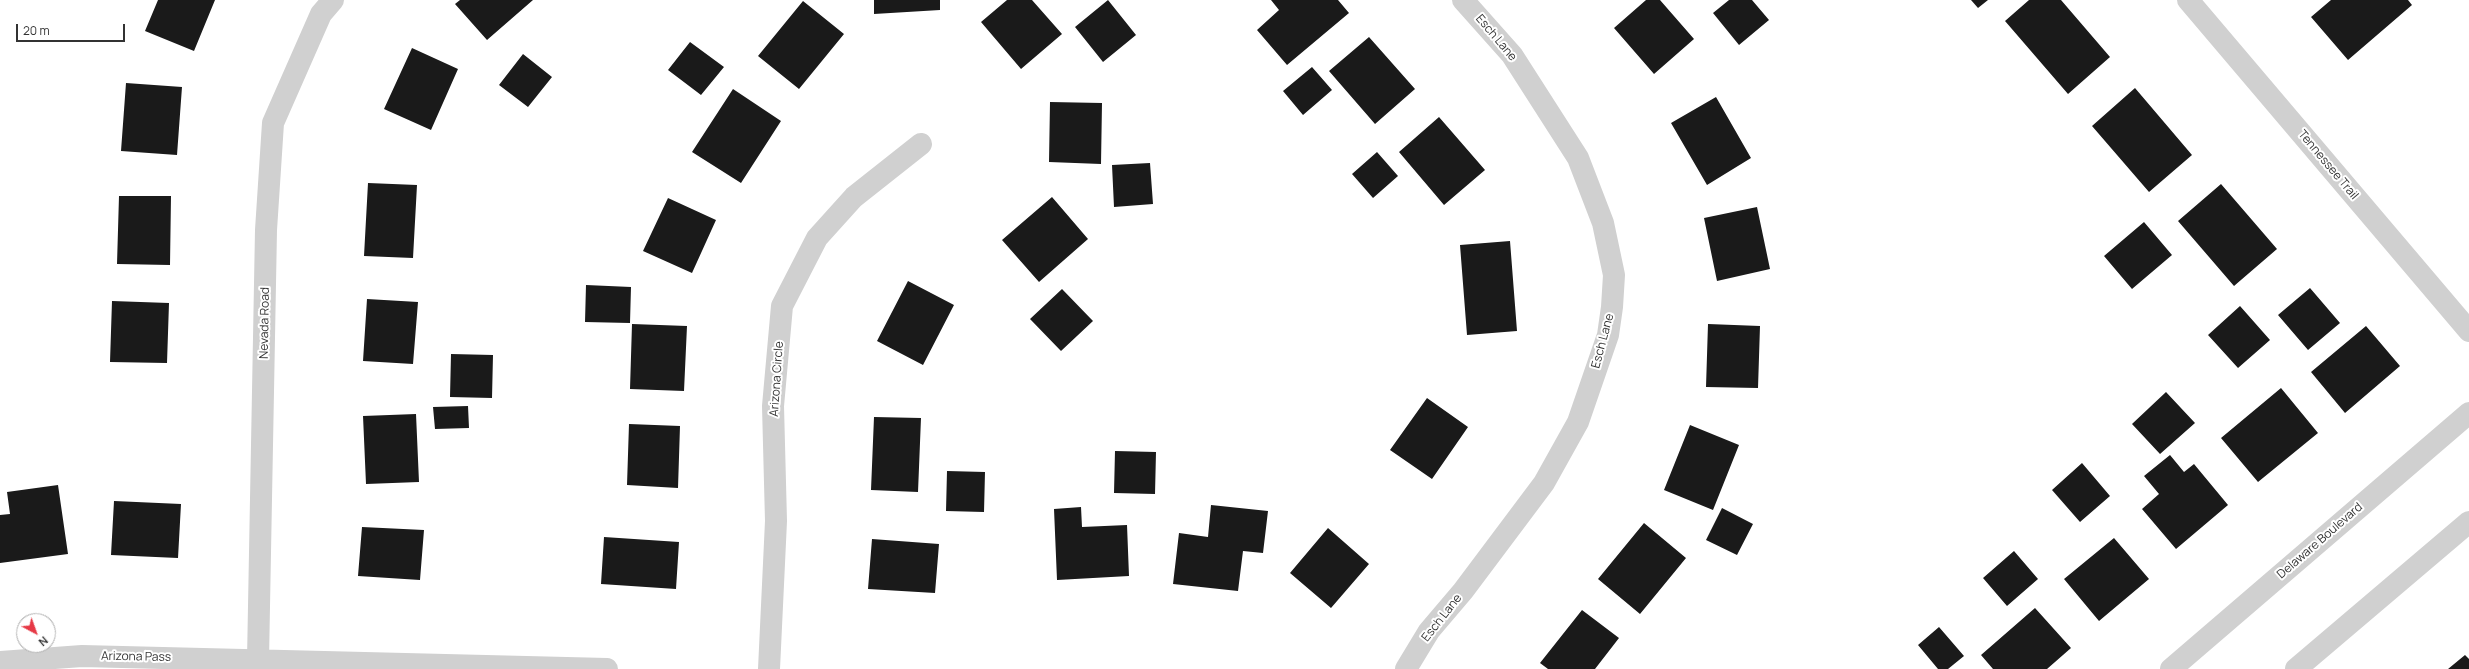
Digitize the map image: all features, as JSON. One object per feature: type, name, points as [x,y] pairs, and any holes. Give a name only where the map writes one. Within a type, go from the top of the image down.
[{"type":"street","name":"Nevada Road","points":[[258,660],[266,230],[273,123],[321,14],[333,0]]},
{"type":"street","name":"Esch Lane","points":[[1406,669],[1429,631],[1463,591],[1544,483],[1578,422],[1608,335],[1612,307],[1614,275],[1603,223],[1578,158],[1512,55],[1463,0]]},
{"type":"street","name":"Tennessee Trail","points":[[2188,0],[2469,331]]},
{"type":"street","name":"Arizona Circle","points":[[770,669],[776,522],[773,406],[782,306],[817,238],[854,197],[921,144]]},
{"type":"street","name":"Delaware Boulevard","points":[[2171,669],[2469,413]]},
{"type":"street","points":[[2296,669],[2469,522]]},
{"type":"street","name":"Arizona Pass","points":[[0,662],[82,656],[607,669]]},
{"type":"building","points":[[158,0],[215,0],[194,51],[145,31]]},
{"type":"building","points":[[460,0],[533,0],[487,40],[455,4]]},
{"type":"building","points":[[874,0],[940,0],[940,10],[874,14]]},
{"type":"building","points":[[1007,0],[1032,0],[1062,34],[1021,69],[981,22]]},
{"type":"building","points":[[1108,0],[1136,35],[1103,62],[1075,27]]},
{"type":"building","points":[[1271,0],[1338,0],[1349,13],[1287,65],[1257,30],[1279,10]]},
{"type":"building","points":[[1646,0],[1660,0],[1694,39],[1654,74],[1614,28]]},
{"type":"building","points":[[1729,0],[1752,0],[1769,20],[1739,45],[1713,13]]},
{"type":"building","points":[[1971,0],[1988,0],[1978,8]]},
{"type":"building","points":[[2029,0],[2061,0],[2110,57],[2068,94],[2005,21]]},
{"type":"building","points":[[2331,0],[2408,0],[2412,5],[2348,60],[2311,17]]},
{"type":"building","points":[[803,1],[844,34],[799,89],[758,56]]},
{"type":"building","points":[[1369,37],[1415,89],[1375,124],[1329,71]]},
{"type":"building","points":[[690,42],[724,67],[701,95],[668,70]]},
{"type":"building","points":[[412,48],[458,69],[431,130],[384,109]]},
{"type":"building","points":[[523,54],[552,77],[528,107],[499,85]]},
{"type":"building","points":[[1312,67],[1332,90],[1303,115],[1283,91]]},
{"type":"building","points":[[126,83],[182,87],[177,155],[121,151]]},
{"type":"building","points":[[2135,88],[2192,155],[2149,192],[2092,126]]},
{"type":"building","points":[[733,89],[781,121],[741,183],[692,152]]},
{"type":"building","points":[[1716,97],[1751,158],[1707,185],[1671,123]]},
{"type":"building","points":[[1050,102],[1102,103],[1101,164],[1049,162]]},
{"type":"building","points":[[1439,117],[1485,170],[1444,205],[1399,152]]},
{"type":"building","points":[[1377,152],[1398,176],[1373,198],[1352,174]]},
{"type":"building","points":[[1150,163],[1153,204],[1114,207],[1112,165]]},
{"type":"building","points":[[368,183],[417,185],[413,258],[364,256]]},
{"type":"building","points":[[2221,184],[2277,249],[2234,286],[2178,221]]},
{"type":"building","points":[[119,196],[171,196],[170,265],[117,264]]},
{"type":"building","points":[[1052,197],[1088,239],[1039,282],[1002,240]]},
{"type":"building","points":[[668,198],[716,220],[692,273],[643,251]]},
{"type":"building","points":[[1757,207],[1770,269],[1717,281],[1704,218]]},
{"type":"building","points":[[2144,222],[2172,255],[2132,289],[2104,256]]},
{"type":"building","points":[[1510,241],[1517,331],[1467,335],[1460,245]]},
{"type":"building","points":[[908,281],[954,305],[923,365],[877,341]]},
{"type":"building","points":[[586,285],[631,287],[630,323],[585,322]]},
{"type":"building","points":[[2310,288],[2340,323],[2308,350],[2278,315]]},
{"type":"building","points":[[1062,289],[1093,321],[1061,351],[1030,319]]},
{"type":"building","points":[[367,299],[418,302],[413,364],[363,361]]},
{"type":"building","points":[[112,301],[169,303],[167,363],[110,362]]},
{"type":"building","points":[[2240,306],[2270,340],[2238,368],[2208,335]]},
{"type":"building","points":[[632,324],[687,326],[684,391],[630,389]]},
{"type":"building","points":[[1708,324],[1760,326],[1758,388],[1706,387]]},
{"type":"building","points":[[2366,326],[2400,366],[2345,413],[2311,372]]},
{"type":"building","points":[[451,354],[493,355],[492,398],[450,397]]},
{"type":"building","points":[[2281,388],[2318,433],[2258,482],[2221,438]]},
{"type":"building","points":[[2166,392],[2195,423],[2160,454],[2132,424]]},
{"type":"building","points":[[1427,398],[1468,427],[1432,479],[1390,450]]},
{"type":"building","points":[[468,406],[469,428],[435,429],[433,407]]},
{"type":"building","points":[[416,414],[419,482],[366,484],[363,416]]},
{"type":"building","points":[[874,417],[921,418],[918,492],[871,490]]},
{"type":"building","points":[[629,424],[680,426],[678,488],[627,485]]},
{"type":"building","points":[[1690,425],[1739,445],[1713,510],[1664,490]]},
{"type":"building","points":[[1115,451],[1156,452],[1155,494],[1114,493]]},
{"type":"building","points":[[2170,455],[2184,472],[2194,464],[2228,505],[2176,549],[2142,509],[2159,494],[2144,476]]},
{"type":"building","points":[[2082,463],[2110,496],[2080,522],[2052,490]]},
{"type":"building","points":[[947,471],[985,472],[984,512],[946,511]]},
{"type":"building","points":[[58,485],[68,554],[0,563],[0,515],[10,514],[7,492]]},
{"type":"building","points":[[114,501],[181,504],[178,558],[111,555]]},
{"type":"building","points":[[1211,505],[1268,511],[1263,553],[1243,551],[1238,591],[1173,584],[1179,533],[1208,537]]},
{"type":"building","points":[[1081,507],[1082,527],[1127,525],[1129,576],[1057,580],[1054,509]]},
{"type":"building","points":[[1722,508],[1753,524],[1737,555],[1706,540]]},
{"type":"building","points":[[1644,523],[1686,558],[1640,614],[1598,579]]},
{"type":"building","points":[[362,527],[424,530],[420,580],[358,576]]},
{"type":"building","points":[[1328,528],[1369,564],[1331,608],[1290,573]]},
{"type":"building","points":[[604,537],[679,542],[676,589],[601,584]]},
{"type":"building","points":[[2114,538],[2149,579],[2099,621],[2064,579]]},
{"type":"building","points":[[872,539],[939,544],[935,593],[868,589]]},
{"type":"building","points":[[2014,551],[2038,579],[2007,606],[1983,578]]},
{"type":"building","points":[[2035,608],[2071,648],[2047,669],[1993,669],[1981,655]]},
{"type":"building","points":[[1582,610],[1619,638],[1595,669],[1548,669],[1540,663]]},
{"type":"building","points":[[1939,627],[1964,656],[1948,669],[1938,669],[1918,645]]},
{"type":"building","points":[[2465,655],[2469,659],[2469,669],[2448,669]]}]
